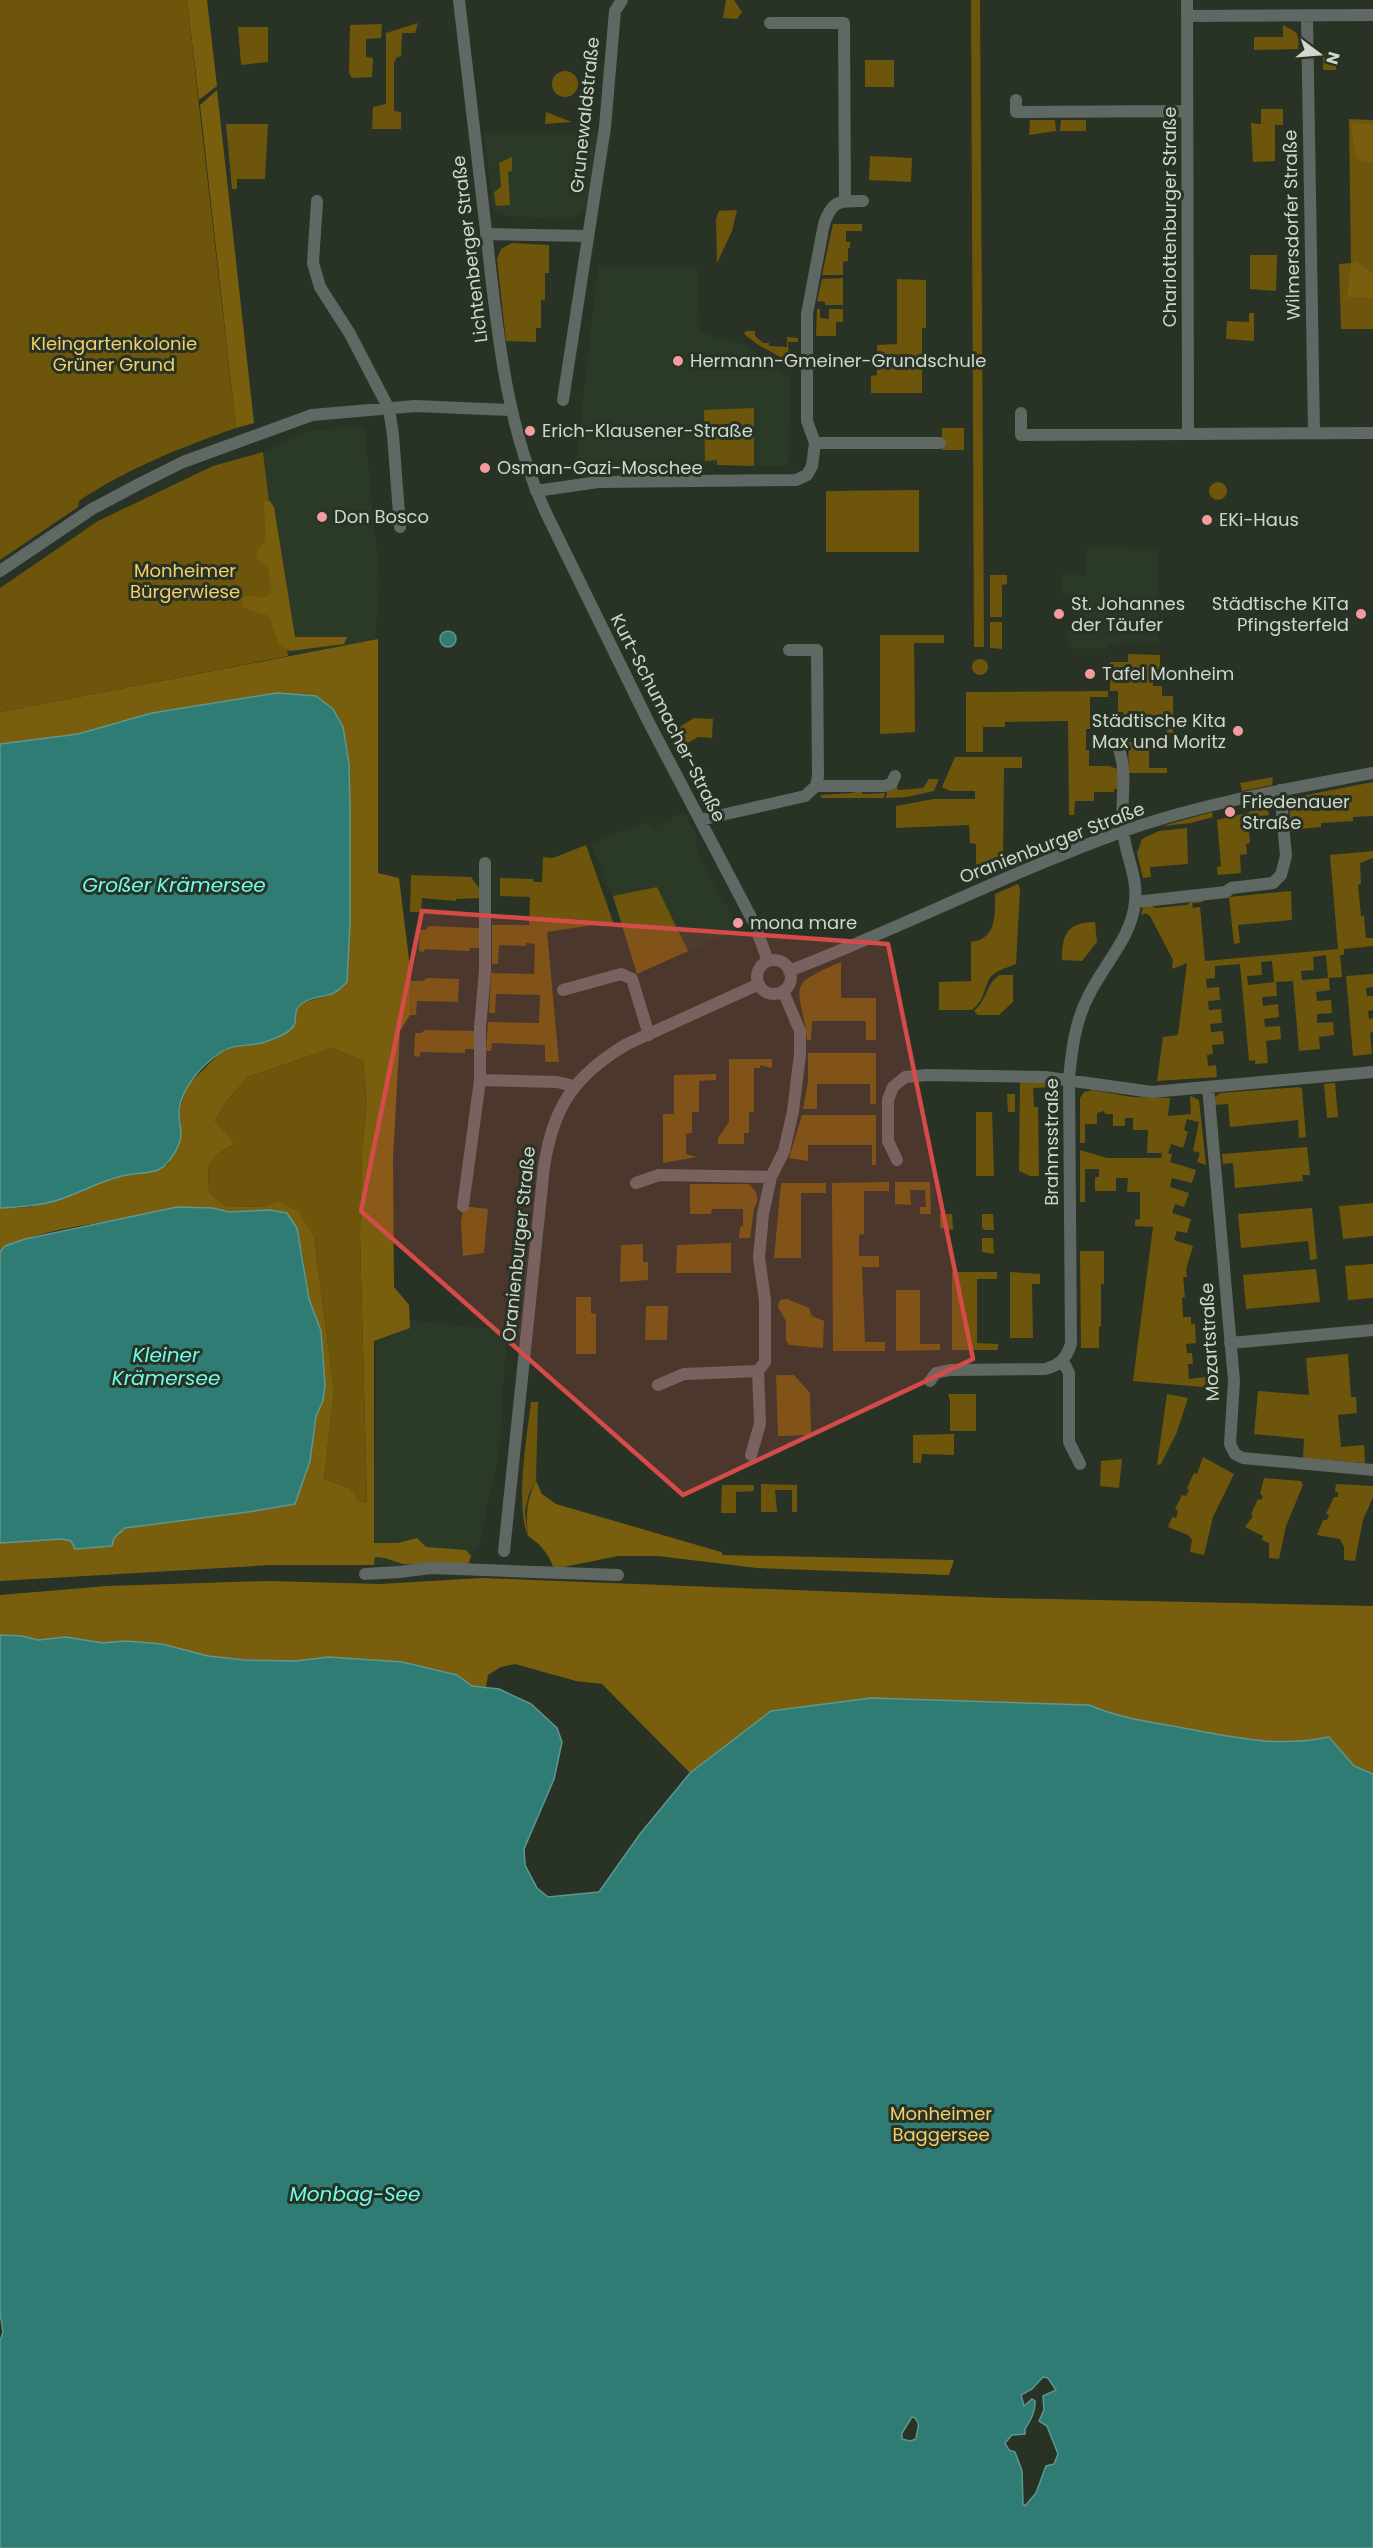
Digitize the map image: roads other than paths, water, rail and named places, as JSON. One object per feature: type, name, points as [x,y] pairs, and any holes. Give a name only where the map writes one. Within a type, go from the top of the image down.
[{"type":"street","name":"Lichtenberger Straße","points":[[459,0],[498,339],[511,410],[536,491]]},
{"type":"street","name":"Grunewaldstraße","points":[[563,400],[605,128],[615,11],[622,0]]},
{"type":"street","name":"Charlottenburger Straße","points":[[1187,0],[1188,434]]},
{"type":"street","points":[[1187,16],[1373,15]]},
{"type":"street","name":"Wilmersdorfer Straße","points":[[1307,16],[1314,433]]},
{"type":"street","points":[[770,23],[844,23],[844,201]]},
{"type":"street","points":[[1016,100],[1016,112],[1188,111]]},
{"type":"street","points":[[317,201],[313,263],[320,287],[350,334],[389,409],[400,527]]},
{"type":"street","points":[[536,491],[598,482],[796,480],[807,475],[812,466],[814,443],[807,421],[808,307],[829,210],[834,204],[844,201],[863,201]]},
{"type":"street","points":[[486,234],[588,236]]},
{"type":"street","points":[[0,572],[92,509],[183,462],[312,415],[415,406],[511,410]]},
{"type":"street","points":[[1021,413],[1021,435],[1373,433]]},
{"type":"street","points":[[814,443],[940,442]]},
{"type":"street","name":"Kurt-Schumacher-Straße","points":[[536,491],[641,708],[754,923],[768,961]]},
{"type":"street","points":[[700,820],[805,796],[816,786],[818,776],[817,650],[789,650]]},
{"type":"street","name":"Brahmsstraße","points":[[1080,1464],[1070,1442],[1069,1373],[1063,1361],[1071,1344],[1069,1078],[1074,1038],[1081,1012],[1095,983],[1120,945],[1131,919],[1135,902],[1135,881],[1123,831],[1123,762],[1119,749]]},
{"type":"street","name":"Oranienburger Straße","points":[[789,971],[894,929],[1033,866],[1123,831],[1212,805],[1373,773]]},
{"type":"street","points":[[816,786],[885,786],[892,783],[895,776]]},
{"type":"street","points":[[1135,902],[1226,892],[1230,888],[1273,883],[1281,875],[1286,856],[1280,790]]},
{"type":"street","points":[[463,1206],[480,1080],[480,1029],[485,971],[485,863]]},
{"type":"street","points":[[768,961],[781,961],[789,971],[790,980],[783,991],[769,993],[759,984],[757,973],[759,968],[768,961]]},
{"type":"street","points":[[563,990],[621,974],[632,979],[649,1035]]},
{"type":"street","name":"Oranienburger Straße","points":[[504,1551],[546,1151],[555,1121],[574,1086],[591,1068],[607,1056],[759,984]]},
{"type":"street","points":[[751,1455],[760,1424],[758,1371],[765,1362],[765,1300],[760,1250],[764,1214],[771,1177],[784,1151],[793,1111],[801,1054],[800,1031],[783,991]]},
{"type":"street","points":[[897,1160],[888,1140],[888,1100],[891,1090],[902,1078],[927,1075],[1069,1078],[1152,1092],[1373,1072]]},
{"type":"street","points":[[480,1080],[557,1082],[574,1086]]},
{"type":"street","name":"Mozartstraße","points":[[1208,1088],[1234,1381],[1230,1444],[1235,1454],[1243,1458],[1373,1470]]},
{"type":"street","points":[[636,1183],[659,1175],[771,1177]]},
{"type":"street","points":[[1230,1343],[1373,1330]]},
{"type":"street","points":[[930,1381],[936,1373],[950,1370],[1045,1369],[1063,1361]]},
{"type":"street","points":[[658,1385],[684,1374],[758,1371]]},
{"type":"street","points":[[365,1574],[431,1568],[618,1575]]},
{"type":"water","points":[[448,631],[456,639],[448,647],[440,639]]},
{"type":"water","name":"Großer Krämersee","points":[[277,693],[316,696],[333,709],[343,727],[349,764],[350,811],[350,923],[347,982],[334,993],[314,998],[300,1005],[296,1012],[295,1023],[287,1033],[260,1043],[226,1049],[200,1070],[181,1101],[179,1145],[162,1168],[114,1178],[51,1202],[0,1208],[0,744],[78,734],[152,713]]},
{"type":"water","name":"Kleiner Krämersee","points":[[177,1207],[213,1208],[229,1212],[270,1210],[287,1213],[297,1228],[309,1299],[321,1331],[325,1385],[323,1401],[316,1416],[310,1461],[295,1504],[125,1528],[114,1538],[112,1546],[75,1549],[71,1541],[62,1539],[0,1543],[0,1252],[5,1246],[25,1239]]},
{"type":"water","name":"Monbag-See","points":[[0,1635],[22,1636],[38,1640],[66,1637],[103,1643],[125,1641],[162,1644],[208,1656],[245,1660],[296,1661],[329,1657],[402,1662],[457,1675],[472,1686],[499,1689],[531,1704],[557,1728],[562,1742],[554,1779],[524,1849],[525,1865],[537,1888],[548,1897],[599,1892],[640,1834],[690,1773],[771,1711],[871,1698],[1089,1705],[1135,1719],[1238,1738],[1291,1742],[1329,1737],[1354,1766],[1373,1774],[1373,2548],[0,2548],[0,2341],[3,2332],[0,2313]],"holes":[[[1043,2377],[1048,2378],[1056,2390],[1043,2396],[1044,2410],[1039,2421],[1047,2426],[1058,2454],[1054,2464],[1046,2466],[1036,2493],[1025,2506],[1023,2504],[1022,2471],[1015,2452],[1009,2450],[1005,2443],[1012,2435],[1025,2434],[1025,2429],[1034,2412],[1035,2401],[1032,2399],[1024,2406],[1021,2395],[1032,2389]],[[912,2417],[918,2423],[916,2439],[910,2441],[902,2439],[902,2433]]]},
{"type":"place","name":"Hermann-Gmeiner-Grundschule","points":[[678,361]]},
{"type":"place","name":"Erich-Klausener-Straße","points":[[530,431]]},
{"type":"place","name":"Osman-Gazi-Moschee","points":[[485,468]]},
{"type":"place","name":"Don Bosco","points":[[322,517]]},
{"type":"place","name":"EKi-Haus","points":[[1207,520]]},
{"type":"place","name":"St. Johannes der Täufer","points":[[1059,614]]},
{"type":"place","name":"Städtische KiTa Pfingsterfeld","points":[[1361,614]]},
{"type":"place","name":"Tafel Monheim","points":[[1090,674]]},
{"type":"place","name":"Städtische Kita Max und Moritz","points":[[1238,731]]},
{"type":"place","name":"Friedenauer Straße","points":[[1230,812]]},
{"type":"place","name":"mona mare","points":[[738,923]]},
{"type":"park label","name":"Kleingartenkolonie Grüner Grund","points":[[114,354]]},
{"type":"park label","name":"Monheimer Bürgerwiese","points":[[185,581]]},
{"type":"park label","name":"Monheimer Baggersee","points":[[941,2124]]}]
